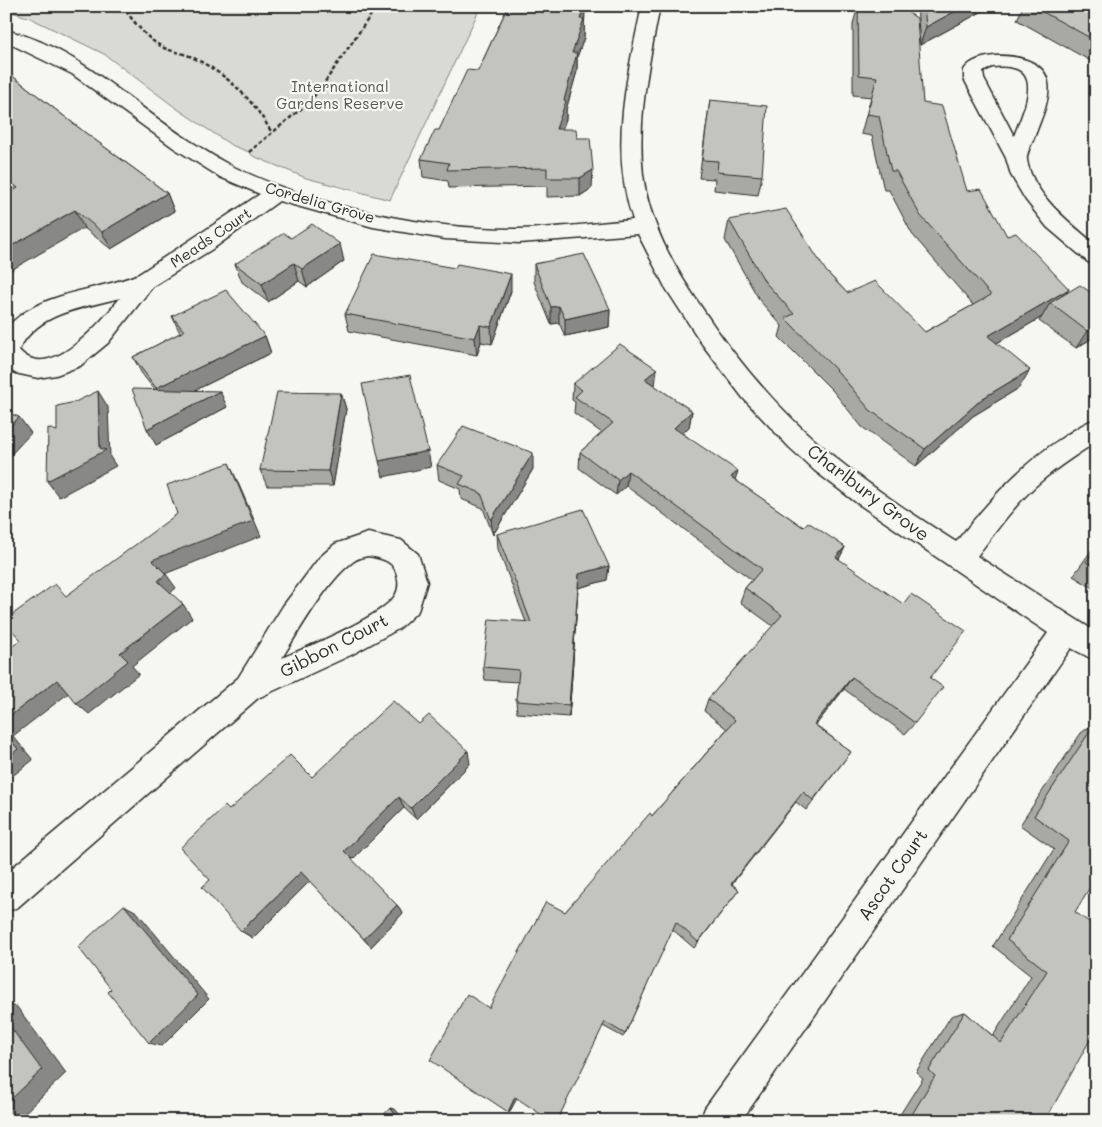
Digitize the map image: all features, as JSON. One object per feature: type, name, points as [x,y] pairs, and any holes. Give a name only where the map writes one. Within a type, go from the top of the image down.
[{"type":"street","name":"Charlbury Grove","points":[[651,6],[637,79],[630,136],[633,178],[644,226],[671,279],[706,335],[746,387],[799,442],[855,488],[959,559],[1096,648]]},
{"type":"street","name":"Cordelia Grove","points":[[6,35],[37,48],[79,70],[181,144],[227,172],[276,194],[373,220],[445,232],[518,236],[644,226]]},
{"type":"street","points":[[1016,158],[1035,102],[1039,84],[1034,73],[1028,67],[1014,62],[982,63],[974,70],[974,79],[1016,158],[1021,175],[1032,194],[1055,222],[1096,257]]},
{"type":"street","name":"Meads Court","points":[[145,281],[94,342],[76,357],[60,366],[46,369],[25,368],[12,359],[7,351],[10,340],[16,330],[34,318],[54,308],[145,281],[221,233],[276,194]]},
{"type":"street","points":[[959,559],[999,508],[1021,484],[1043,465],[1096,429]]},
{"type":"street","name":"Gibbon Court","points":[[6,895],[248,688],[341,646],[390,619],[408,602],[413,582],[408,562],[391,548],[368,544],[345,552],[329,566],[293,615],[248,688]]},
{"type":"street","name":"Ascot Court","points":[[718,1121],[1067,630]]},
{"type":"path","points":[[122,6],[150,38],[161,46],[187,55],[234,83],[254,102],[272,133]]},
{"type":"path","points":[[245,156],[318,92],[377,6]]},
{"type":"green space","name":"International Gardens Reserve","points":[[6,6],[481,6],[390,200],[306,178],[231,145],[176,108],[104,54],[30,18],[6,10]]},
{"type":"building","points":[[508,6],[585,6],[580,19],[584,19],[572,53],[577,53],[564,100],[566,101],[556,129],[576,129],[577,138],[590,138],[593,170],[580,178],[547,178],[547,168],[447,170],[449,163],[421,159],[435,130],[439,130],[467,70],[478,71]]},
{"type":"building","points":[[858,6],[897,6],[917,18],[923,103],[942,106],[967,191],[981,189],[1007,236],[1016,233],[1069,289],[988,336],[1030,370],[983,398],[925,449],[870,410],[839,373],[785,318],[794,314],[765,282],[729,220],[786,209],[826,271],[847,293],[875,281],[925,332],[991,295],[920,215],[896,171],[891,171],[879,116],[867,114],[877,77],[859,75]]},
{"type":"building","points":[[924,6],[965,6],[926,27]]},
{"type":"building","points":[[1032,6],[1088,6],[1096,9],[1096,41]]},
{"type":"building","points":[[6,71],[167,193],[102,232],[75,210],[6,249],[6,194],[18,188],[6,178]]},
{"type":"building","points":[[710,100],[767,106],[762,176],[717,172],[718,161],[702,160]]},
{"type":"building","points":[[312,224],[340,244],[302,269],[294,263],[262,284],[235,264],[284,233],[291,238]]},
{"type":"building","points":[[374,254],[455,268],[457,264],[511,274],[491,327],[480,325],[475,338],[345,314]]},
{"type":"building","points":[[584,254],[610,309],[565,319],[559,306],[551,307],[534,264]]},
{"type":"building","points":[[1080,285],[1096,296],[1096,326],[1087,331],[1050,303]]},
{"type":"building","points":[[226,290],[265,336],[156,388],[133,357],[184,331],[172,316]]},
{"type":"building","points":[[620,344],[657,369],[645,379],[692,411],[674,428],[738,471],[731,477],[803,527],[808,522],[845,547],[836,557],[903,604],[911,594],[966,631],[930,678],[943,687],[915,723],[852,677],[814,724],[851,752],[813,800],[803,792],[731,884],[739,890],[698,942],[676,922],[625,1034],[605,1022],[557,1121],[551,1121],[515,1097],[508,1112],[430,1060],[467,994],[489,1008],[546,902],[565,912],[650,813],[652,816],[735,720],[708,699],[782,615],[745,588],[762,569],[628,471],[618,480],[580,452],[613,423],[575,397],[582,390],[573,384]]},
{"type":"building","points":[[410,375],[428,451],[379,461],[362,384]]},
{"type":"building","points":[[132,389],[220,391],[147,429]]},
{"type":"building","points":[[98,391],[100,448],[106,450],[47,481],[48,428],[57,431],[57,406],[75,402]]},
{"type":"building","points":[[277,392],[341,393],[328,471],[260,470]]},
{"type":"building","points":[[6,412],[19,417],[6,431]]},
{"type":"building","points":[[463,426],[533,453],[491,520],[481,493],[459,484],[464,476],[437,465]]},
{"type":"building","points":[[229,463],[253,521],[152,560],[166,574],[158,581],[183,604],[120,653],[128,661],[76,703],[57,680],[6,719],[6,660],[9,658],[6,655],[6,651],[21,640],[6,624],[6,619],[55,584],[66,596],[177,514],[167,485]]},
{"type":"building","points":[[583,509],[609,566],[579,574],[569,705],[516,701],[519,670],[483,667],[489,619],[531,622],[497,534]]},
{"type":"building","points":[[1096,549],[1096,567],[1086,562]]},
{"type":"building","points":[[393,701],[419,724],[429,715],[468,751],[411,808],[399,797],[344,851],[397,905],[364,939],[301,872],[241,931],[202,887],[210,880],[180,848],[225,806],[229,810],[290,755],[312,777]]},
{"type":"building","points":[[1096,722],[1096,877],[1075,912],[1096,927],[1096,1029],[1045,1121],[908,1121],[935,1076],[929,1070],[965,1012],[1001,1043],[1047,971],[1007,940],[1069,841],[1034,816]]},
{"type":"building","points":[[6,735],[18,749],[6,759]]},
{"type":"building","points":[[124,905],[198,995],[149,1043],[108,992],[111,989],[78,947]]},
{"type":"building","points":[[6,1021],[42,1070],[6,1104]]},
{"type":"building","points":[[390,1108],[401,1121],[378,1121]]}]
